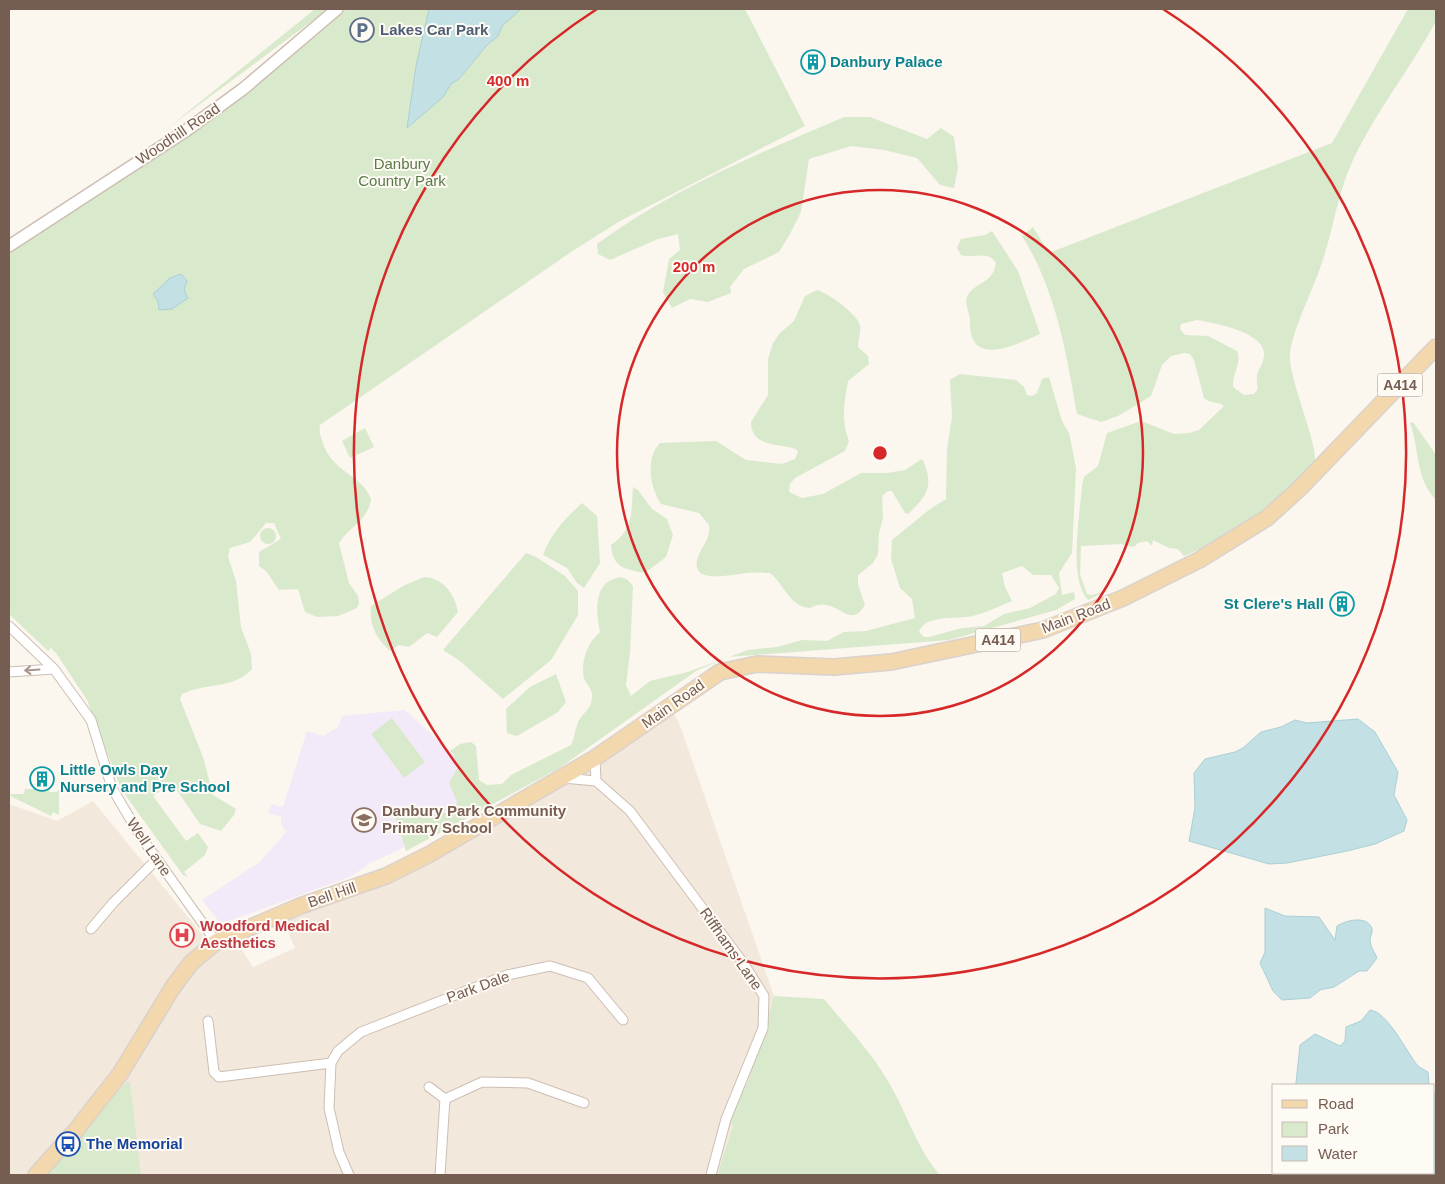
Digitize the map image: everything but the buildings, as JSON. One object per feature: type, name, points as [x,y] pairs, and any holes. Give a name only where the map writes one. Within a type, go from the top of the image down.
[{"type":"main road","name":"Main Road","points":[[595,758],[720,672],[757,664],[834,666],[891,662],[1043,630],[1123,598],[1199,560],[1267,518],[1300,488],[1436,347]]},
{"type":"main road","name":"Bell Hill","points":[[40,1174],[120,1074],[172,987],[191,963],[216,942],[300,906],[386,876],[428,855],[595,758]]},
{"type":"street","name":"Woodhill Road","points":[[9,246],[191,127],[243,89],[337,9]]},
{"type":"street","name":"Well Lane","points":[[9,626],[54,669],[91,720],[112,788],[157,859],[216,942]]},
{"type":"street","points":[[9,672],[54,669]]},
{"type":"street","points":[[561,778],[596,781],[595,758]]},
{"type":"street","name":"Riffhams Lane","points":[[596,781],[630,811],[744,964],[764,996],[763,1028],[726,1119],[711,1175]]},
{"type":"street","points":[[91,929],[119,896],[157,859]]},
{"type":"street","name":"Park Dale","points":[[331,1063],[338,1051],[361,1032],[507,976],[550,966],[588,978],[623,1020]]},
{"type":"street","points":[[208,1021],[214,1072],[220,1077],[331,1063],[329,1108],[339,1152],[349,1175]]},
{"type":"street","points":[[445,1099],[482,1082],[528,1083],[584,1103]]},
{"type":"street","points":[[429,1087],[445,1099]]},
{"type":"street","points":[[440,1175],[445,1099]]},
{"type":"shaded area","points":[[664,702],[678,720],[774,996],[717,1175],[9,1175],[9,804],[57,821],[93,801],[215,950],[234,938],[253,967],[295,948],[278,909],[329,887],[384,871],[562,771]]},
{"type":"shaded area","name":"Danbury Park Community Primary School","points":[[405,710],[454,755],[457,769],[474,804],[397,851],[370,863],[352,876],[221,924],[202,900],[260,862],[286,832],[281,824],[281,817],[268,813],[271,804],[283,807],[307,731],[323,736],[338,727],[342,716]]},
{"type":"green space","points":[[315,9],[328,9],[169,127]]},
{"type":"green space","name":"Danbury Country Park","points":[[346,9],[745,9],[805,126],[620,221],[571,252],[320,425],[321,438],[326,451],[339,466],[361,484],[371,499],[367,512],[339,543],[349,583],[358,596],[359,603],[357,608],[338,616],[317,617],[305,612],[298,589],[279,590],[266,571],[259,566],[259,552],[281,539],[274,523],[266,523],[250,542],[230,548],[228,557],[236,581],[241,627],[251,654],[252,669],[237,680],[182,694],[180,699],[203,757],[213,795],[236,809],[234,815],[221,831],[200,824],[172,783],[153,796],[186,841],[198,833],[208,847],[205,855],[184,872],[188,877],[183,875],[121,789],[87,700],[56,653],[51,648],[48,651],[9,614],[9,251],[254,86]]},
{"type":"green space","points":[[1408,9],[1436,9],[1436,21],[1372,124],[1353,160],[1343,186],[1317,278],[1292,343],[1290,364],[1313,444],[1314,463],[1304,477],[1274,504],[1217,540],[1184,556],[1178,549],[1169,548],[1153,540],[1152,546],[1147,541],[1138,543],[1134,547],[1121,544],[1081,546],[1080,574],[1087,594],[1092,595],[1109,590],[1088,600],[1082,590],[1078,577],[1077,562],[1082,486],[1084,477],[1098,466],[1107,433],[1141,421],[1174,434],[1189,433],[1199,430],[1224,406],[1204,398],[1194,360],[1190,354],[1184,353],[1171,356],[1162,365],[1151,396],[1118,416],[1101,422],[1077,414],[1058,322],[1043,278],[1022,236],[1033,227],[1049,253],[1332,143]],"holes":[[[1197,320],[1238,330],[1249,335],[1263,348],[1263,361],[1257,377],[1258,389],[1254,394],[1244,395],[1233,387],[1238,364],[1237,351],[1208,336],[1185,335],[1180,329],[1181,324]]]},
{"type":"green space","points":[[844,117],[870,117],[927,139],[941,128],[954,137],[958,168],[954,188],[940,185],[917,158],[884,150],[851,146],[809,159],[801,212],[779,252],[744,269],[730,287],[731,293],[708,302],[690,299],[672,308],[663,292],[669,259],[680,250],[678,234],[658,239],[610,260],[598,254],[597,244],[655,206],[717,173]]},
{"type":"green space","points":[[992,231],[1018,271],[1040,334],[995,350],[985,349],[977,344],[971,335],[970,317],[966,303],[970,292],[991,275],[996,263],[993,259],[985,256],[961,255],[957,248],[961,239],[985,235]]},
{"type":"green space","points":[[817,290],[842,305],[858,321],[860,328],[858,347],[868,356],[869,364],[848,381],[844,404],[844,419],[849,441],[845,451],[795,478],[790,484],[789,492],[802,498],[823,494],[861,473],[887,473],[905,470],[922,459],[928,476],[927,490],[924,496],[908,514],[905,513],[892,491],[888,491],[882,496],[883,518],[879,533],[878,554],[873,563],[858,575],[858,584],[865,605],[859,613],[853,615],[828,605],[810,608],[797,604],[770,573],[714,576],[699,572],[697,566],[698,557],[707,538],[709,525],[699,513],[661,504],[654,490],[651,473],[652,457],[660,443],[716,441],[746,460],[782,464],[795,459],[798,452],[796,449],[761,440],[752,430],[751,422],[768,395],[768,359],[773,343],[780,333],[794,321],[805,296]]},
{"type":"green space","points":[[960,374],[1016,380],[1024,387],[1027,395],[1032,396],[1037,393],[1042,379],[1049,377],[1062,421],[1069,433],[1076,468],[1072,553],[1059,573],[1062,595],[1074,592],[1075,599],[1056,610],[949,640],[729,657],[748,650],[777,647],[802,640],[827,641],[844,632],[866,631],[915,618],[912,599],[900,588],[891,559],[892,540],[930,509],[946,499],[947,449],[952,417],[950,380]],"holes":[[[1022,566],[1033,575],[1051,575],[1059,588],[1056,594],[1030,608],[1004,614],[984,626],[962,628],[929,637],[924,637],[919,632],[928,622],[942,618],[972,616],[1012,601],[1005,587],[1002,573]]]},
{"type":"green space","points":[[1413,422],[1436,455],[1436,500],[1424,482],[1421,473],[1410,423]]},
{"type":"green space","points":[[365,428],[374,447],[350,458],[342,441]]},
{"type":"green space","points":[[633,487],[638,490],[652,509],[667,519],[673,535],[666,557],[645,573],[626,569],[614,559],[612,553],[611,545],[628,527]]},
{"type":"green space","points":[[582,503],[597,516],[600,563],[584,588],[577,583],[567,568],[543,555],[559,527]]},
{"type":"green space","points":[[265,528],[271,528],[276,533],[274,542],[265,544],[260,539],[260,533]]},
{"type":"green space","points":[[526,553],[536,557],[565,576],[578,591],[578,615],[551,660],[503,699],[460,661],[443,650]]},
{"type":"green space","points":[[424,577],[437,580],[447,588],[458,612],[437,637],[427,633],[409,647],[399,645],[390,651],[374,631],[371,619],[371,606],[403,586]]},
{"type":"green space","points":[[625,578],[633,586],[630,652],[626,685],[631,696],[650,681],[688,672],[723,659],[696,671],[561,767],[406,851],[393,811],[436,815],[453,811],[457,802],[449,783],[457,769],[454,755],[450,751],[460,744],[471,742],[476,746],[479,780],[487,785],[502,784],[511,775],[571,745],[578,722],[592,700],[591,690],[584,678],[583,665],[592,641],[600,632],[598,600],[604,586],[609,581]]},
{"type":"green space","points":[[556,674],[566,702],[558,712],[517,736],[507,733],[506,709],[530,687]]},
{"type":"green space","points":[[392,718],[425,762],[404,778],[371,734]]},
{"type":"green space","points":[[25,789],[49,789],[49,792],[57,792],[59,789],[59,815],[53,812],[51,816],[10,796],[11,794],[24,794]]},
{"type":"green space","points":[[774,996],[824,999],[860,1042],[885,1076],[925,1155],[940,1175],[717,1175],[733,1126],[731,1124],[733,1108],[748,1081]]},
{"type":"green space","points":[[127,1081],[130,1083],[141,1175],[45,1175]]},
{"type":"water","points":[[429,9],[521,9],[502,26],[498,36],[487,45],[459,79],[451,84],[443,97],[407,128],[416,66]]},
{"type":"water","points":[[181,274],[187,281],[184,290],[188,298],[172,309],[159,310],[158,301],[153,294],[170,278]]},
{"type":"water","points":[[1358,719],[1375,732],[1398,772],[1394,795],[1407,820],[1404,831],[1375,844],[1347,851],[1287,863],[1269,864],[1189,841],[1195,808],[1194,773],[1205,759],[1235,752],[1243,748],[1261,732],[1281,727],[1295,720],[1307,723]]},
{"type":"water","points":[[1265,908],[1285,916],[1319,917],[1335,940],[1337,926],[1346,922],[1362,920],[1370,925],[1372,929],[1370,942],[1377,958],[1367,971],[1359,971],[1334,987],[1320,990],[1310,998],[1282,1000],[1273,991],[1260,963],[1265,952]]},
{"type":"water","points":[[1370,1010],[1377,1012],[1384,1018],[1418,1066],[1428,1072],[1429,1084],[1295,1084],[1300,1045],[1315,1034],[1340,1046],[1345,1041],[1346,1027],[1361,1021]]},
{"type":"water","points":[[1435,1094],[1436,1096],[1436,1175],[1298,1175],[1435,1174]]},
{"type":"place","name":"Lakes Car Park","points":[[362,30]]},
{"type":"place","name":"Danbury Palace","points":[[813,62]]},
{"type":"place","name":"St Clere's Hall","points":[[1342,604]]},
{"type":"place","name":"Little Owls Day Nursery and Pre School","points":[[42,779]]},
{"type":"place","name":"Danbury Park Community Primary School","points":[[364,820]]},
{"type":"place","name":"Woodford Medical Aesthetics","points":[[182,935]]},
{"type":"place","name":"The Memorial","points":[[68,1144]]}]
